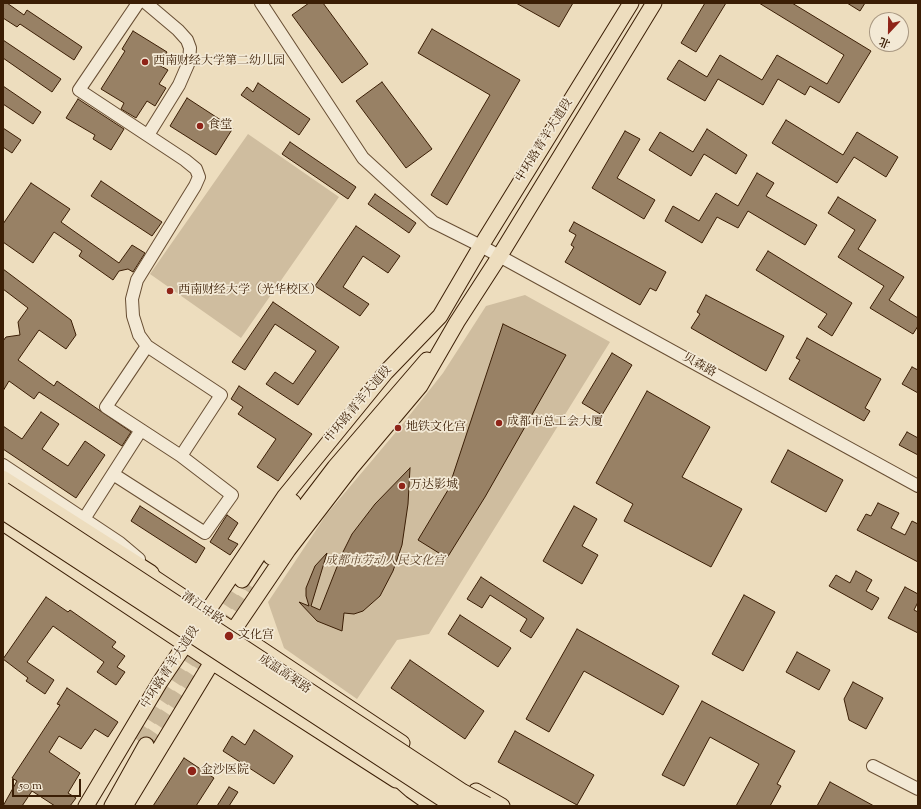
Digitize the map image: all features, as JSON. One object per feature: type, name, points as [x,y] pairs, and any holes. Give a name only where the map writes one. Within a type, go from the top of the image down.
[{"type":"highway","points":[[3,481],[150,574]]},
{"type":"highway","name":"成温高架路","points":[[3,491],[462,793],[486,806]]},
{"type":"highway","name":"成温高架路","points":[[3,510],[456,806]]},
{"type":"highway","points":[[362,745],[412,789],[436,806]]},
{"type":"main road","name":"中环路青羊大道段","points":[[86,806],[160,682],[264,525],[311,462],[386,372],[440,316],[480,246],[631,3]]},
{"type":"main road","name":"中环路青羊大道段","points":[[125,806],[212,662],[288,550],[330,494],[420,386],[457,322],[499,257],[654,3]]},
{"type":"main road","points":[[440,316],[408,361],[334,448],[294,499],[247,584],[335,467],[446,338],[457,322]]},
{"type":"main road","name":"清江中路","points":[[3,481],[86,537],[150,574],[458,780]]},
{"type":"main road","points":[[3,523],[212,662],[436,806]]},
{"type":"main road","points":[[97,806],[141,742],[112,806]]},
{"type":"main road","points":[[458,780],[481,806]]},
{"type":"main road","points":[[458,780],[502,806]]},
{"type":"street","points":[[138,3],[79,90],[191,164],[196,169],[199,177],[196,186],[137,280],[132,300],[139,335],[147,346],[221,395],[181,456]]},
{"type":"street","points":[[146,3],[178,30],[187,40],[190,48],[189,62],[179,85],[148,135]]},
{"type":"street","name":"贝森路","points":[[261,3],[363,158],[433,222],[480,246],[918,486]]},
{"type":"street","points":[[113,474],[205,533],[232,495],[181,456],[106,407],[147,346]]},
{"type":"street","points":[[84,519],[141,430]]},
{"type":"street","points":[[3,465],[120,543],[191,601]]},
{"type":"street","points":[[873,766],[918,790]]},
{"type":"green space","points":[[248,134],[339,197],[241,338],[150,274]]},
{"type":"green space","name":"成都市劳动人民文化宫","points":[[525,295],[610,342],[429,634],[397,640],[357,699],[284,648],[268,602],[326,515],[401,426],[443,373],[486,306]]},
{"type":"building","points":[[3,3],[7,3],[24,15],[27,10],[82,47],[74,60],[20,24],[17,27],[3,18]]},
{"type":"building","points":[[309,3],[323,3],[368,64],[342,83],[292,15]]},
{"type":"building","points":[[516,3],[573,3],[559,27]]},
{"type":"building","points":[[705,3],[726,3],[696,52],[681,43]]},
{"type":"building","points":[[759,3],[792,3],[869,50],[870,52],[839,103],[810,86],[805,95],[778,79],[763,105],[718,79],[705,101],[667,79],[679,60],[707,77],[720,55],[762,80],[777,55],[827,84],[844,55]]},
{"type":"building","points":[[847,3],[865,3],[860,11]]},
{"type":"building","points":[[432,29],[520,80],[447,205],[431,195],[490,95],[418,53]]},
{"type":"building","points":[[133,31],[167,52],[159,65],[168,70],[159,84],[166,88],[155,106],[147,101],[136,118],[121,109],[124,103],[101,89],[125,51],[122,49]]},
{"type":"building","points":[[3,40],[61,79],[52,92],[3,58]]},
{"type":"building","points":[[382,82],[432,149],[406,168],[356,101]]},
{"type":"building","points":[[258,83],[310,119],[299,135],[241,95],[247,87],[253,92]]},
{"type":"building","points":[[3,86],[41,112],[33,124],[3,104]]},
{"type":"building","points":[[187,98],[233,128],[216,155],[170,126]]},
{"type":"building","points":[[78,99],[124,129],[111,150],[93,139],[95,135],[66,118]]},
{"type":"building","points":[[786,120],[843,155],[857,132],[898,157],[886,177],[854,157],[837,183],[772,143]]},
{"type":"building","points":[[3,128],[21,140],[12,153],[3,147]]},
{"type":"building","points":[[707,129],[747,155],[736,174],[704,154],[691,176],[649,150],[660,132],[693,152]]},
{"type":"building","points":[[625,131],[640,139],[617,178],[655,200],[644,219],[592,188]]},
{"type":"building","points":[[290,142],[356,187],[348,199],[282,154]]},
{"type":"building","points":[[757,173],[774,183],[766,196],[817,225],[805,245],[748,211],[738,228],[717,217],[702,243],[665,221],[673,206],[699,221],[716,193],[738,206]]},
{"type":"building","points":[[101,181],[162,222],[152,236],[91,196]]},
{"type":"building","points":[[31,183],[70,209],[61,222],[119,263],[132,245],[145,253],[133,272],[128,269],[119,271],[113,280],[79,256],[82,251],[54,232],[33,263],[3,242],[3,224]]},
{"type":"building","points":[[375,194],[416,223],[409,233],[368,204]]},
{"type":"building","points":[[838,197],[876,220],[858,249],[904,277],[889,300],[918,318],[918,326],[913,334],[870,308],[884,286],[838,257],[855,230],[828,213]]},
{"type":"building","points":[[574,222],[666,272],[656,291],[650,288],[640,305],[565,262],[574,247],[571,245],[576,235],[569,231]]},
{"type":"building","points":[[356,226],[400,256],[388,273],[363,256],[343,287],[369,304],[360,316],[315,286]]},
{"type":"building","points":[[768,251],[852,303],[832,336],[818,327],[827,314],[756,270]]},
{"type":"building","points":[[3,269],[71,320],[76,335],[66,349],[39,330],[18,360],[54,386],[57,381],[131,432],[122,446],[39,392],[34,399],[9,381],[3,391],[3,341],[6,337],[20,335],[18,322],[28,308],[3,289]]},
{"type":"building","points":[[706,295],[784,336],[766,371],[691,328],[700,314],[697,312]]},
{"type":"building","points":[[273,302],[339,347],[298,405],[266,384],[275,372],[293,384],[316,351],[275,324],[245,370],[232,362]]},
{"type":"building","name":"成都市总工会大厦","points":[[503,324],[566,355],[485,497],[447,558],[418,540],[448,490]]},
{"type":"building","points":[[807,338],[881,379],[865,408],[870,411],[864,421],[789,379],[800,360],[796,358]]},
{"type":"building","points":[[612,353],[632,365],[602,415],[582,403]]},
{"type":"building","points":[[912,367],[918,370],[918,393],[902,384]]},
{"type":"building","points":[[239,386],[312,434],[278,481],[257,467],[276,439],[238,414],[243,407],[231,399]]},
{"type":"building","points":[[647,391],[710,427],[682,477],[742,509],[711,567],[624,521],[633,504],[596,483]]},
{"type":"building","points":[[41,412],[59,424],[42,449],[68,466],[85,441],[105,455],[76,498],[3,449],[3,426],[22,439]]},
{"type":"building","points":[[907,432],[918,438],[918,455],[899,445]]},
{"type":"building","points":[[788,450],[843,480],[826,512],[771,482]]},
{"type":"building","points":[[410,468],[408,504],[402,545],[393,571],[380,596],[363,611],[354,614],[344,613],[342,631],[317,621],[299,602],[309,606],[306,596],[306,588],[315,566],[327,553],[311,606],[320,610],[342,554],[352,534],[375,504]]},
{"type":"building","points":[[878,503],[899,513],[891,528],[905,535],[912,521],[918,524],[918,562],[857,530],[866,514],[871,516]]},
{"type":"building","points":[[140,506],[205,548],[196,563],[131,521]]},
{"type":"building","points":[[574,506],[597,519],[582,546],[598,555],[582,584],[543,561]]},
{"type":"building","points":[[227,515],[238,523],[228,539],[238,544],[230,555],[210,542]]},
{"type":"building","points":[[856,571],[872,580],[866,591],[879,598],[872,610],[829,586],[836,575],[850,583]]},
{"type":"building","points":[[481,577],[544,618],[531,638],[520,631],[527,619],[490,595],[482,608],[467,599]]},
{"type":"building","points":[[905,587],[918,594],[918,602],[914,610],[918,612],[918,633],[888,618]]},
{"type":"building","points":[[744,595],[775,612],[743,671],[712,654]]},
{"type":"building","points":[[46,597],[68,612],[70,610],[116,642],[112,647],[125,656],[117,667],[125,672],[116,685],[97,672],[104,662],[53,626],[27,662],[54,680],[45,694],[26,681],[28,678],[3,659]]},
{"type":"building","points":[[460,615],[511,648],[498,667],[448,634]]},
{"type":"building","points":[[577,629],[679,686],[663,715],[584,671],[549,732],[526,719]]},
{"type":"building","points":[[797,652],[830,670],[819,690],[786,672]]},
{"type":"building","points":[[410,660],[484,711],[465,739],[391,688]]},
{"type":"building","points":[[853,682],[883,698],[866,729],[849,720],[844,699]]},
{"type":"building","points":[[67,688],[118,722],[108,737],[95,729],[81,749],[59,736],[49,752],[80,773],[68,793],[76,798],[70,806],[55,806],[32,791],[22,806],[3,806],[17,781],[12,778],[60,705],[57,704]]},
{"type":"building","points":[[702,701],[795,751],[777,784],[781,786],[770,806],[736,806],[759,764],[710,737],[684,786],[662,775]]},
{"type":"building","points":[[254,730],[293,756],[274,784],[223,751],[232,736],[245,745]]},
{"type":"building","points":[[515,731],[594,775],[577,805],[498,762]]},
{"type":"building","points":[[184,758],[214,778],[196,806],[153,806]]},
{"type":"building","points":[[830,782],[874,806],[817,806]]},
{"type":"building","points":[[229,787],[238,792],[229,806],[217,806]]},
{"type":"tunnel","points":[[136,739],[242,580]]},
{"type":"tunnel","points":[[146,745],[252,587]]},
{"type":"place","name":"西南财经大学第二幼儿园","points":[[145,62]]},
{"type":"place","name":"食堂","points":[[200,126]]},
{"type":"place","name":"西南财经大学（光华校区）","points":[[170,291]]},
{"type":"place","name":"成都市总工会大厦","points":[[499,423]]},
{"type":"place","name":"地铁文化宫","points":[[398,428]]},
{"type":"place","name":"万达影城","points":[[402,486]]},
{"type":"place","name":"文化宫","points":[[229,636]]},
{"type":"place","name":"金沙医院","points":[[192,771]]}]
